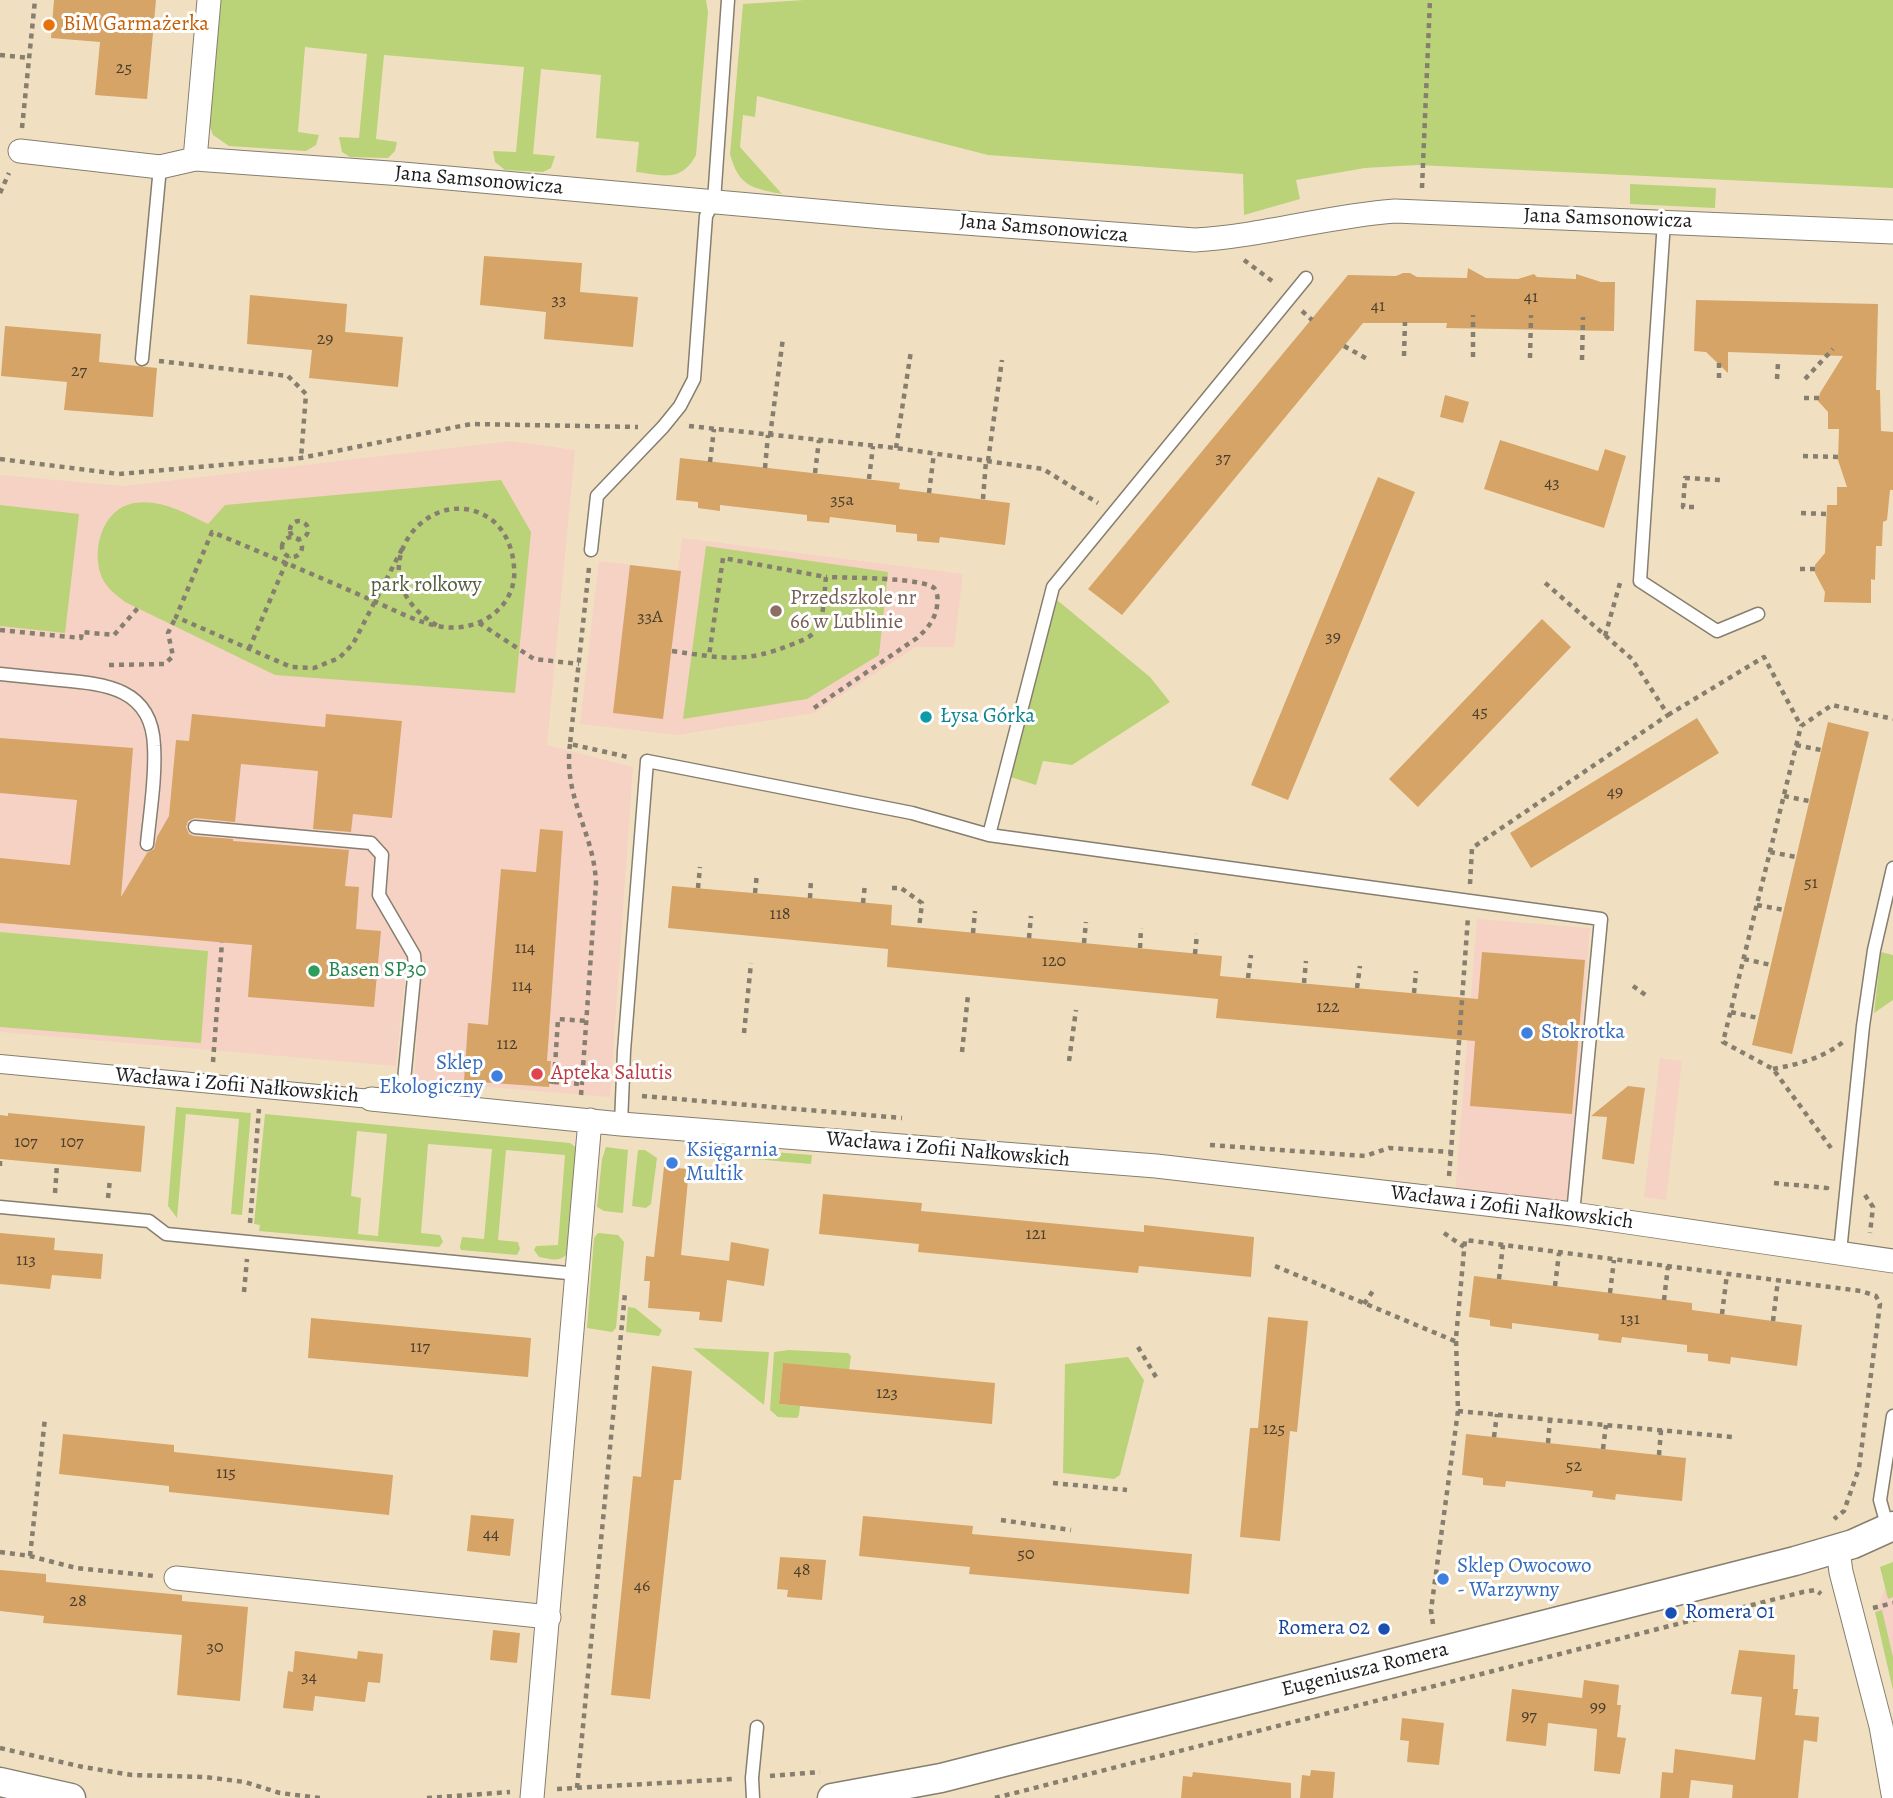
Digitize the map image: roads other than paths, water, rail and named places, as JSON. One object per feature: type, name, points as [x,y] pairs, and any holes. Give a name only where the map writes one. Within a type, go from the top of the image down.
[{"type":"street","points":[[195,159],[209,0]]},
{"type":"street","name":"Jana Samsonowicza","points":[[20,151],[160,166],[195,159],[430,176],[1044,230],[1195,240],[1267,232],[1357,214],[1395,211],[1893,232]]},
{"type":"street","name":"Wacława i Zofii Nałkowskich","points":[[0,1064],[621,1124],[1156,1166],[1573,1214],[1893,1261]]},
{"type":"street","points":[[532,1794],[590,1120]]},
{"type":"street","name":"Eugeniusza Romera","points":[[832,1798],[931,1780],[1653,1598],[1838,1549],[1891,1527]]},
{"type":"street","points":[[1838,1549],[1841,1572],[1887,1725],[1893,1794]]},
{"type":"street","points":[[176,1578],[548,1617]]},
{"type":"street","points":[[0,1782],[71,1798]]},
{"type":"lane","points":[[591,550],[597,496],[663,427],[680,406],[694,379],[705,216],[714,201],[728,0]]},
{"type":"lane","points":[[142,359],[160,166]]},
{"type":"lane","points":[[1664,221],[1640,581],[1717,631],[1758,614]]},
{"type":"lane","points":[[989,835],[1053,587],[1306,278]]},
{"type":"lane","points":[[0,674],[114,687],[130,696],[141,707],[154,745],[147,844]]},
{"type":"lane","points":[[621,1124],[624,1051],[648,761],[912,813],[989,835],[1601,919],[1573,1214]]},
{"type":"lane","points":[[195,827],[371,843],[382,855],[379,895],[414,955],[415,967],[402,1101]]},
{"type":"lane","points":[[1840,1252],[1863,1026],[1874,950],[1893,868]]},
{"type":"lane","points":[[624,1051],[638,1052]]},
{"type":"lane","points":[[0,1207],[149,1221],[166,1234],[578,1274]]},
{"type":"lane","points":[[1891,1527],[1880,1500],[1893,1416]]},
{"type":"lane","points":[[753,1798],[752,1778],[757,1727]]},
{"type":"place","name":"BiM Garmażerka","points":[[49,25]]},
{"type":"place","name":"Przedszkole nr 66 w Lublinie","points":[[776,611]]},
{"type":"place","name":"Łysa Górka","points":[[926,717]]},
{"type":"place","name":"Basen SP30","points":[[314,971]]},
{"type":"place","name":"Stokrotka","points":[[1527,1033]]},
{"type":"place","name":"Apteka Salutis","points":[[537,1074]]},
{"type":"place","name":"Sklep Ekologiczny","points":[[497,1076]]},
{"type":"place","name":"Księgarnia Multik","points":[[672,1163]]},
{"type":"place","name":"Sklep Owocowo - Warzywny","points":[[1443,1579]]},
{"type":"place","name":"Romera 01","points":[[1671,1613]]},
{"type":"place","name":"Romera 02","points":[[1384,1629]]},
{"type":"park label","name":"park rolkowy","points":[[426,586]]}]
